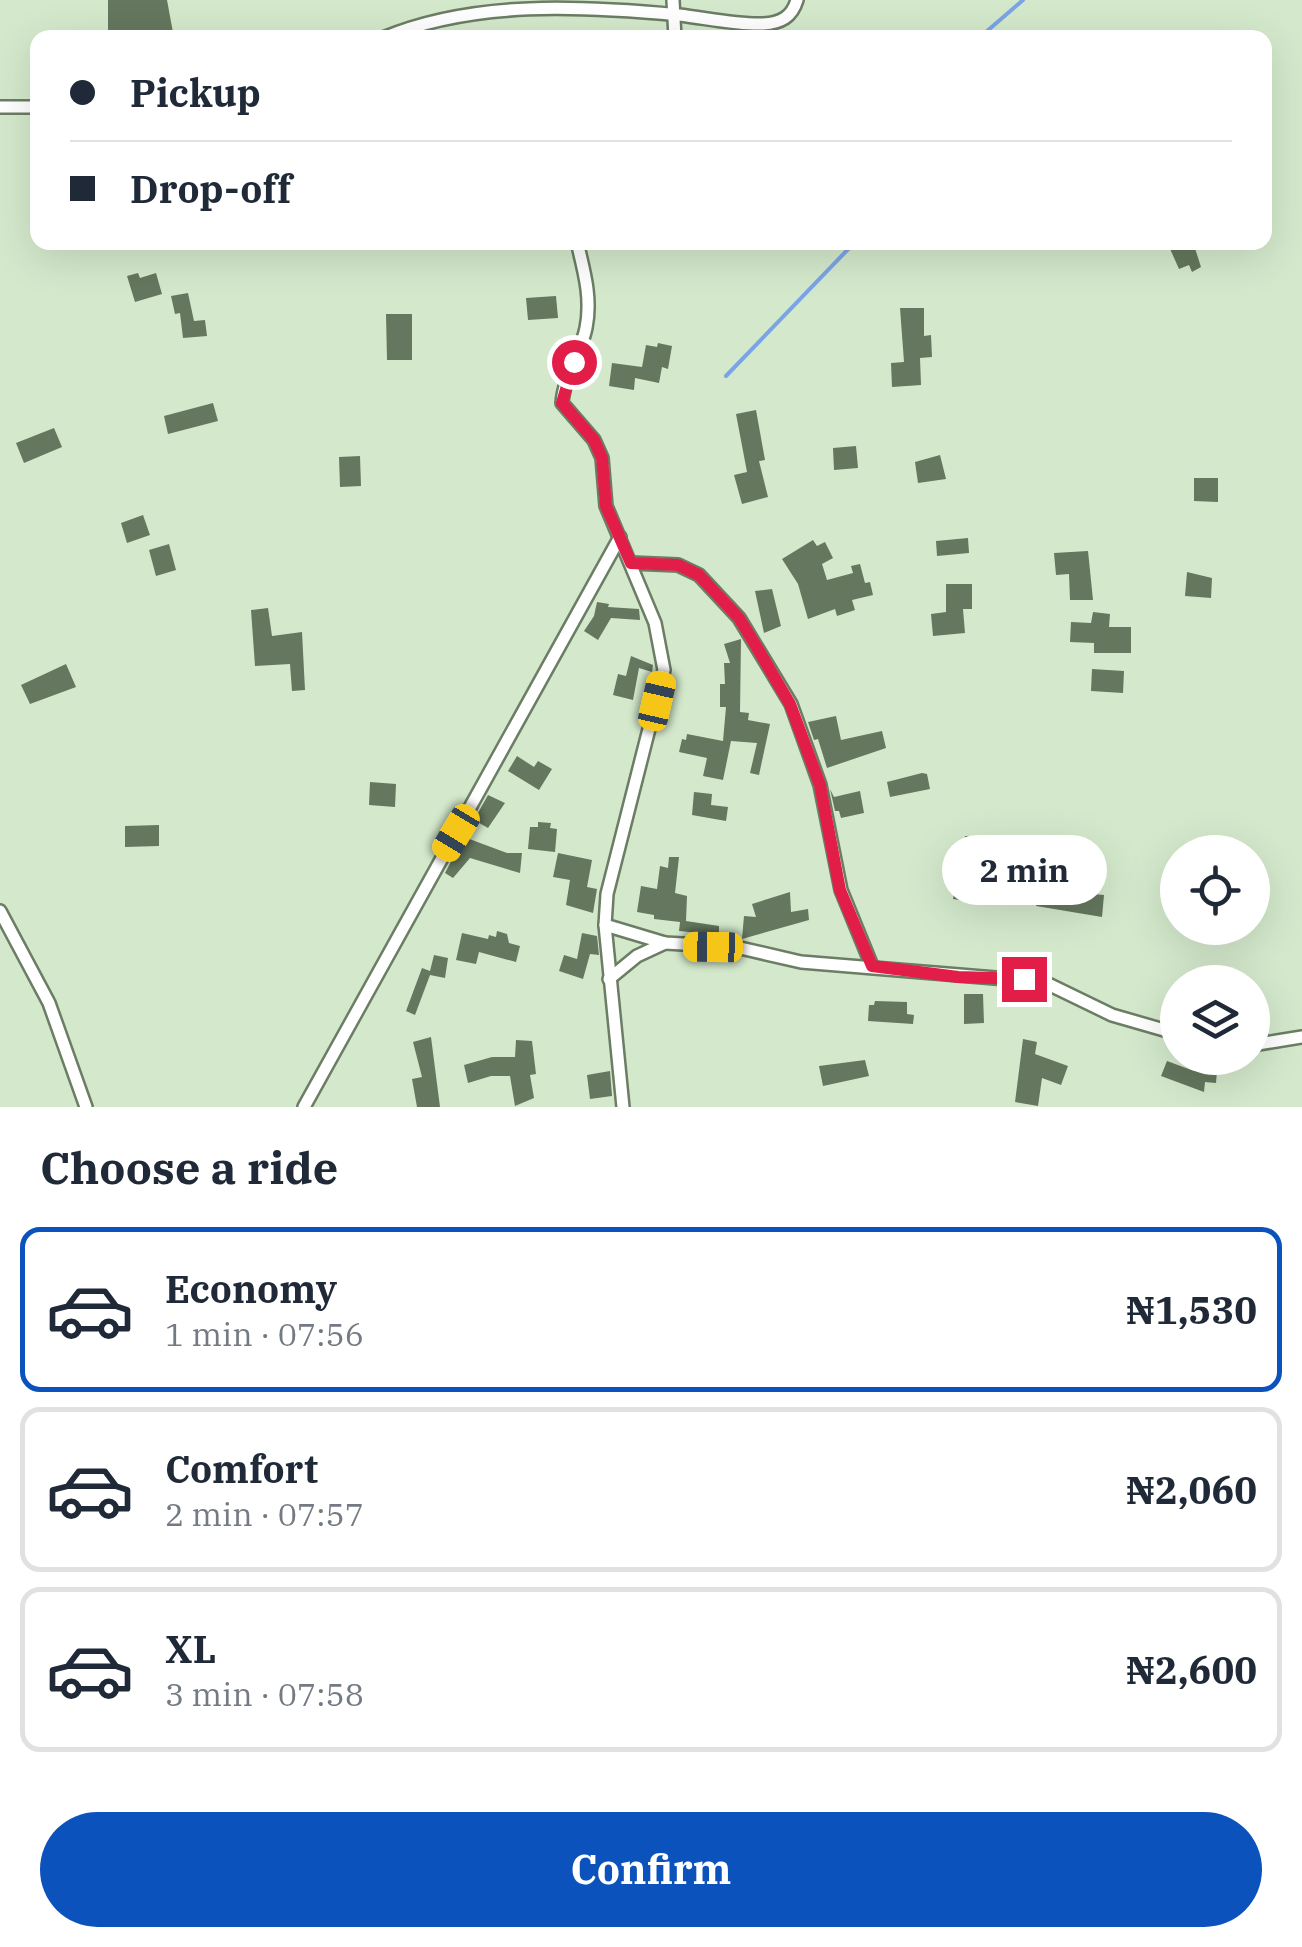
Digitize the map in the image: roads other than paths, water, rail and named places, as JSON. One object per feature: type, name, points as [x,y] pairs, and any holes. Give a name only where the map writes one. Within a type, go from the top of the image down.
[{"type":"street","points":[[673,0],[675,30]]},
{"type":"street","points":[[402,30],[418,23],[494,10],[674,15],[764,24],[783,20],[794,11],[798,0]]},
{"type":"street","points":[[0,107],[30,108]]},
{"type":"street","points":[[579,250],[588,286],[587,317],[562,403],[594,440],[602,458],[606,506],[660,636],[664,670],[607,894],[610,979],[623,1107]]},
{"type":"street","points":[[304,1107],[620,536]]},
{"type":"street","points":[[631,563],[678,565],[699,575],[739,618],[780,686],[820,785],[840,890],[872,966]]},
{"type":"street","points":[[0,911],[49,1003],[86,1107]]},
{"type":"street","points":[[606,925],[665,944],[736,947],[801,962],[1044,982],[1112,1015],[1160,1029]]},
{"type":"street","points":[[610,979],[638,956],[665,944]]},
{"type":"street","points":[[1270,1043],[1302,1038]]},
{"type":"waterway","points":[[988,30],[1023,0]]},
{"type":"waterway","points":[[726,376],[847,250]]}]
